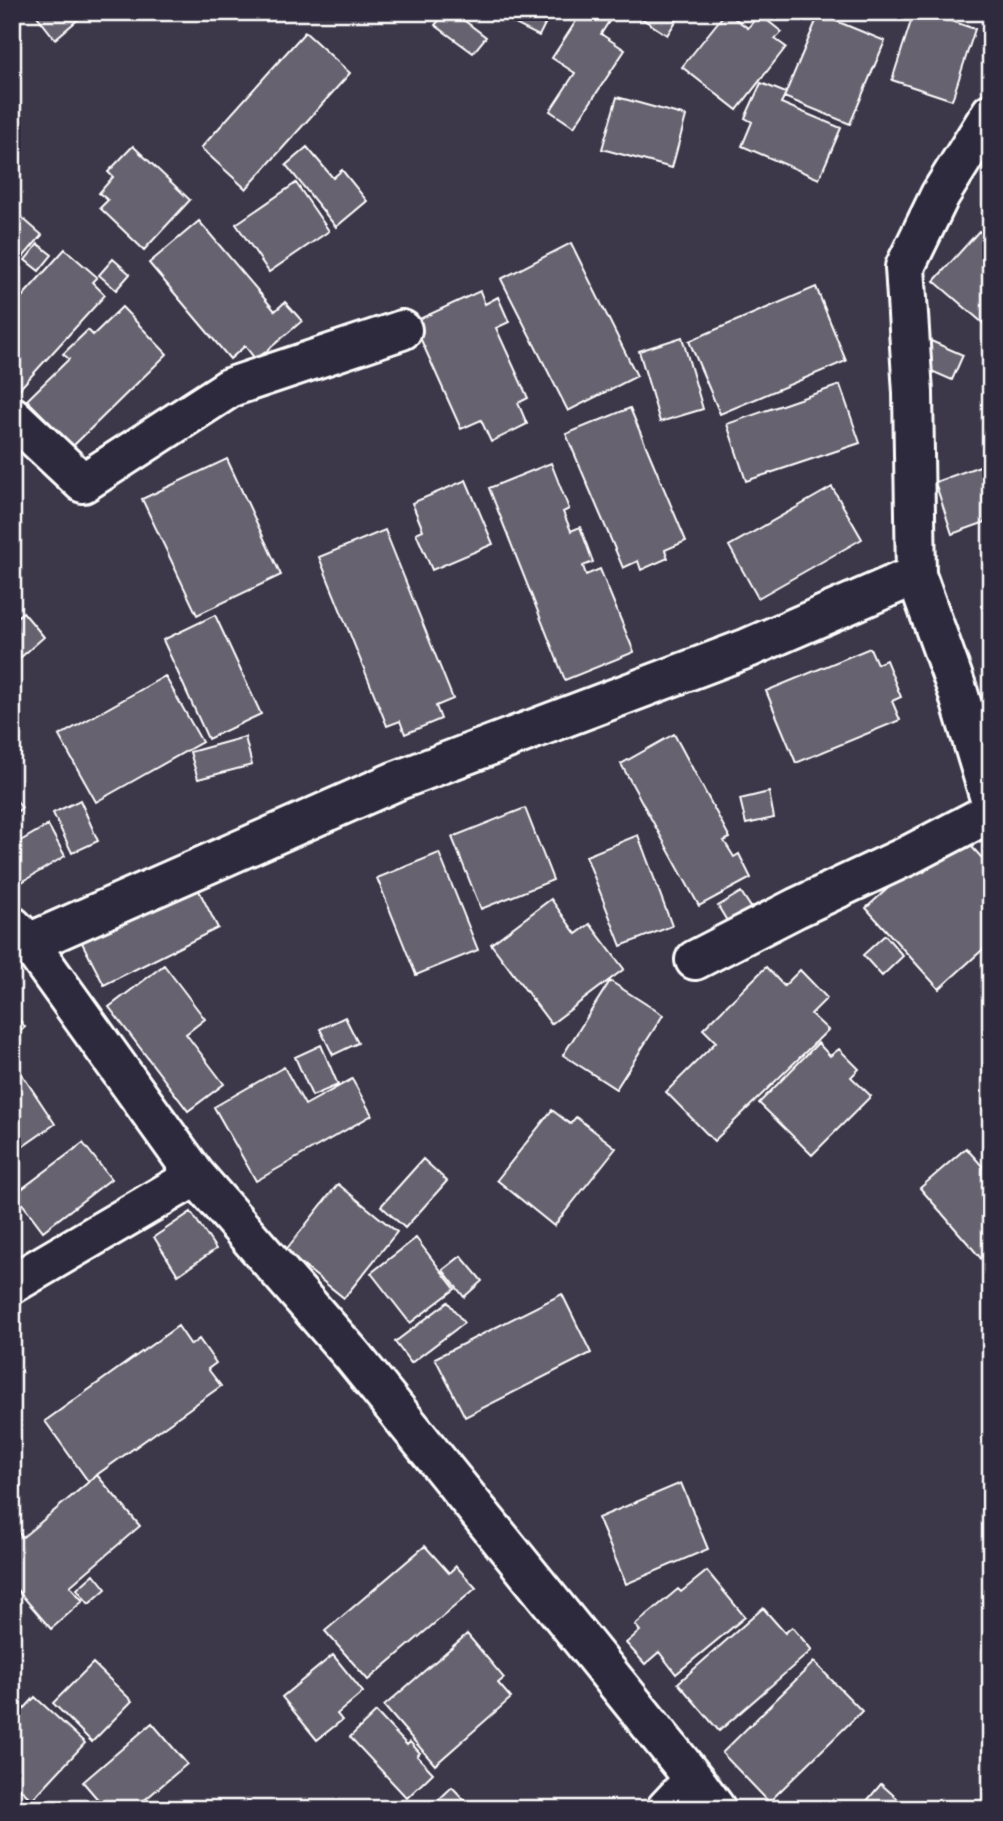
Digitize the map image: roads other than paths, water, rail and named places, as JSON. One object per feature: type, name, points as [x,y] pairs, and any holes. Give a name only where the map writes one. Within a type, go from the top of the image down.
[{"type":"street","points":[[991,113],[940,195],[905,267],[913,393],[916,575],[957,689],[991,802]]},
{"type":"street","points":[[12,416],[83,483],[231,387],[402,330]]},
{"type":"street","points":[[666,1809],[705,1794],[352,1355],[196,1176],[21,934],[396,780],[748,648],[916,575]]},
{"type":"street","points":[[695,960],[991,812]]},
{"type":"street","points":[[12,1284],[196,1176]]}]
